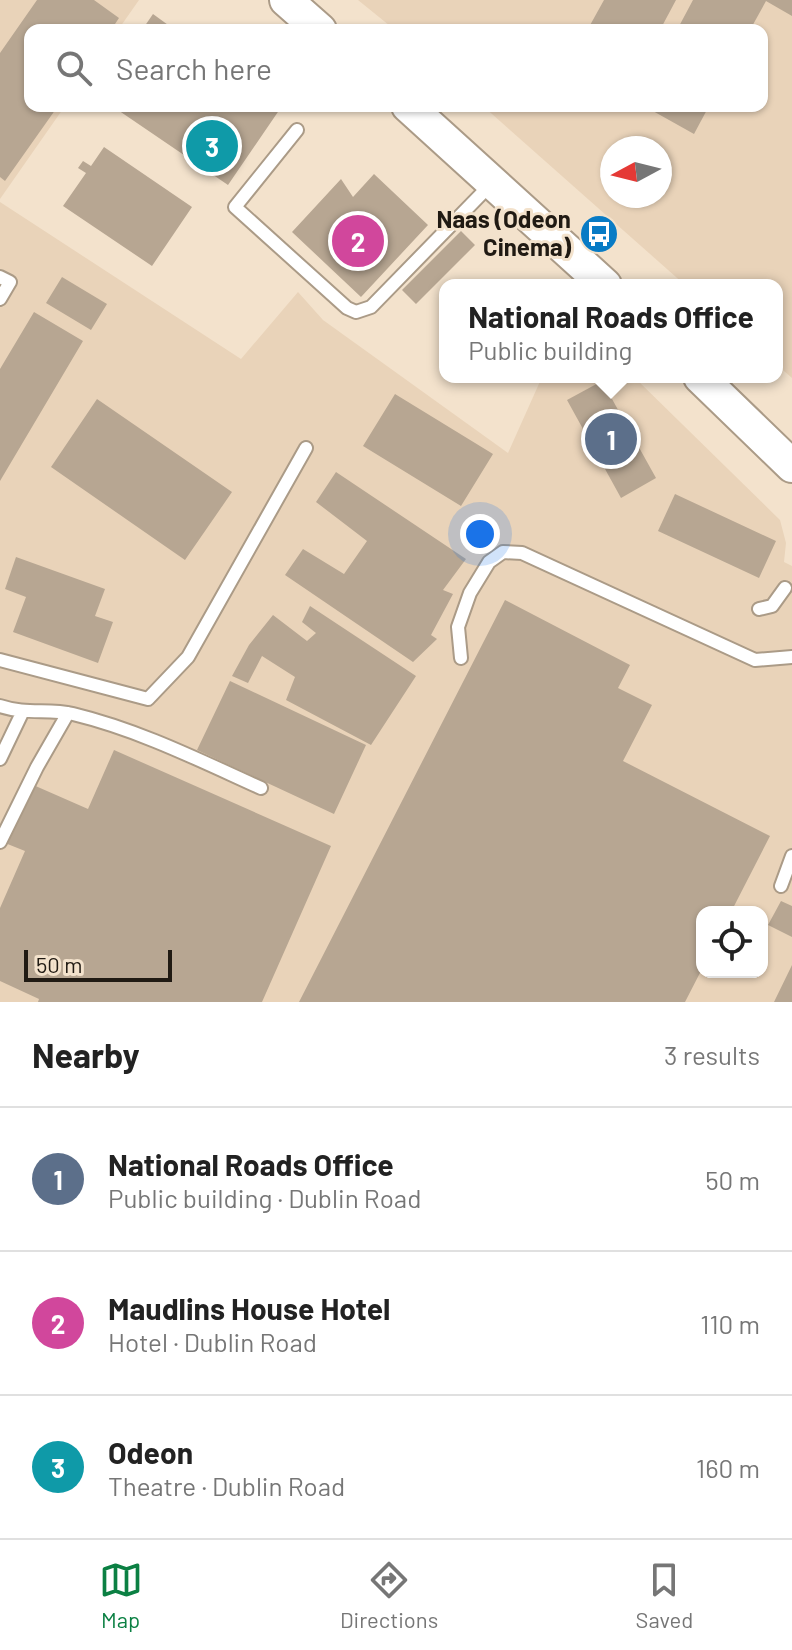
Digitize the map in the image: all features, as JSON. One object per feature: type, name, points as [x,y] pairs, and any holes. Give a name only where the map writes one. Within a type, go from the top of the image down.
[{"type":"main road","points":[[286,0],[313,24]]},
{"type":"main road","points":[[415,112],[495,181],[590,276]]},
{"type":"main road","points":[[706,383],[792,466]]},
{"type":"lane","points":[[297,130],[235,207],[347,308],[356,312],[371,307],[495,181]]},
{"type":"lane","points":[[0,277],[10,282],[0,299]]},
{"type":"lane","points":[[0,660],[148,699],[188,657],[306,448]]},
{"type":"lane","points":[[461,658],[458,627],[470,593],[489,562],[503,552],[522,553],[755,660],[792,657]]},
{"type":"lane","points":[[759,609],[772,606],[790,588]]},
{"type":"lane","points":[[0,706],[22,713],[68,713],[143,734],[261,788]]},
{"type":"lane","points":[[0,759],[22,713]]},
{"type":"lane","points":[[0,838],[68,713]]},
{"type":"lane","points":[[781,886],[792,856]]},
{"type":"shaded area","points":[[0,0],[139,0],[122,24],[24,24],[24,112],[61,112],[0,199]]},
{"type":"shaded area","points":[[358,0],[792,0],[792,378],[783,370],[783,279],[678,279],[490,112],[768,112],[768,24],[388,24]]},
{"type":"shaded area","points":[[0,202],[241,359],[298,292],[323,320],[508,453],[539,383],[640,383],[780,520],[786,543],[784,562],[792,566],[792,1002],[0,1002]]},
{"type":"building","points":[[37,0],[94,0],[119,18],[115,24],[24,24],[24,112],[54,112],[5,181],[0,177],[0,53]]},
{"type":"building","points":[[604,0],[676,0],[663,24],[591,24]]},
{"type":"building","points":[[693,0],[792,0],[792,16],[766,1],[753,24],[680,24]]},
{"type":"building","points":[[153,14],[167,24],[146,24]]},
{"type":"building","points":[[121,112],[278,112],[228,185]]},
{"type":"building","points":[[655,112],[706,112],[694,134]]},
{"type":"building","points":[[104,147],[192,207],[152,266],[63,206],[86,173],[78,168],[83,161],[91,166]]},
{"type":"building","points":[[374,174],[428,225],[361,297],[292,232],[341,179],[353,197]]},
{"type":"building","points":[[461,231],[475,245],[416,304],[402,290]]},
{"type":"building","points":[[62,277],[107,304],[91,330],[46,303]]},
{"type":"building","points":[[34,312],[83,341],[0,481],[0,369]]},
{"type":"building","points":[[603,383],[656,478],[621,498],[567,400]]},
{"type":"building","points":[[395,394],[493,454],[461,506],[363,446]]},
{"type":"building","points":[[97,399],[232,492],[185,560],[51,467]]},
{"type":"building","points":[[336,472],[466,559],[443,590],[453,594],[431,635],[437,639],[413,662],[285,575],[303,549],[344,574],[367,541],[316,502]]},
{"type":"building","points":[[675,494],[776,541],[759,578],[658,531]]},
{"type":"building","points":[[16,557],[105,589],[95,616],[113,622],[98,663],[13,632],[26,597],[5,589]]},
{"type":"building","points":[[505,600],[630,665],[618,688],[652,705],[623,761],[770,836],[734,906],[696,906],[697,978],[685,1002],[299,1002]]},
{"type":"building","points":[[310,606],[416,676],[371,745],[286,700],[295,677],[262,656],[248,683],[232,676],[249,645],[273,615],[307,641],[316,633],[302,622]]},
{"type":"building","points":[[230,681],[366,745],[334,814],[197,750]]},
{"type":"building","points":[[114,750],[331,846],[262,1002],[38,1002],[39,999],[0,981],[0,908],[25,851],[5,843],[31,784],[88,809]]},
{"type":"building","points":[[781,901],[792,906],[792,937],[768,925]]},
{"type":"building","points":[[792,965],[792,1002],[774,1002]]},
{"type":"place","name":"Odeon","points":[[212,146]]},
{"type":"place","name":"Naas (Odeon Cinema)","points":[[599,234]]},
{"type":"place","name":"Maudlins House Hotel","points":[[358,241]]},
{"type":"place","name":"National Roads Office","points":[[611,439]]}]
